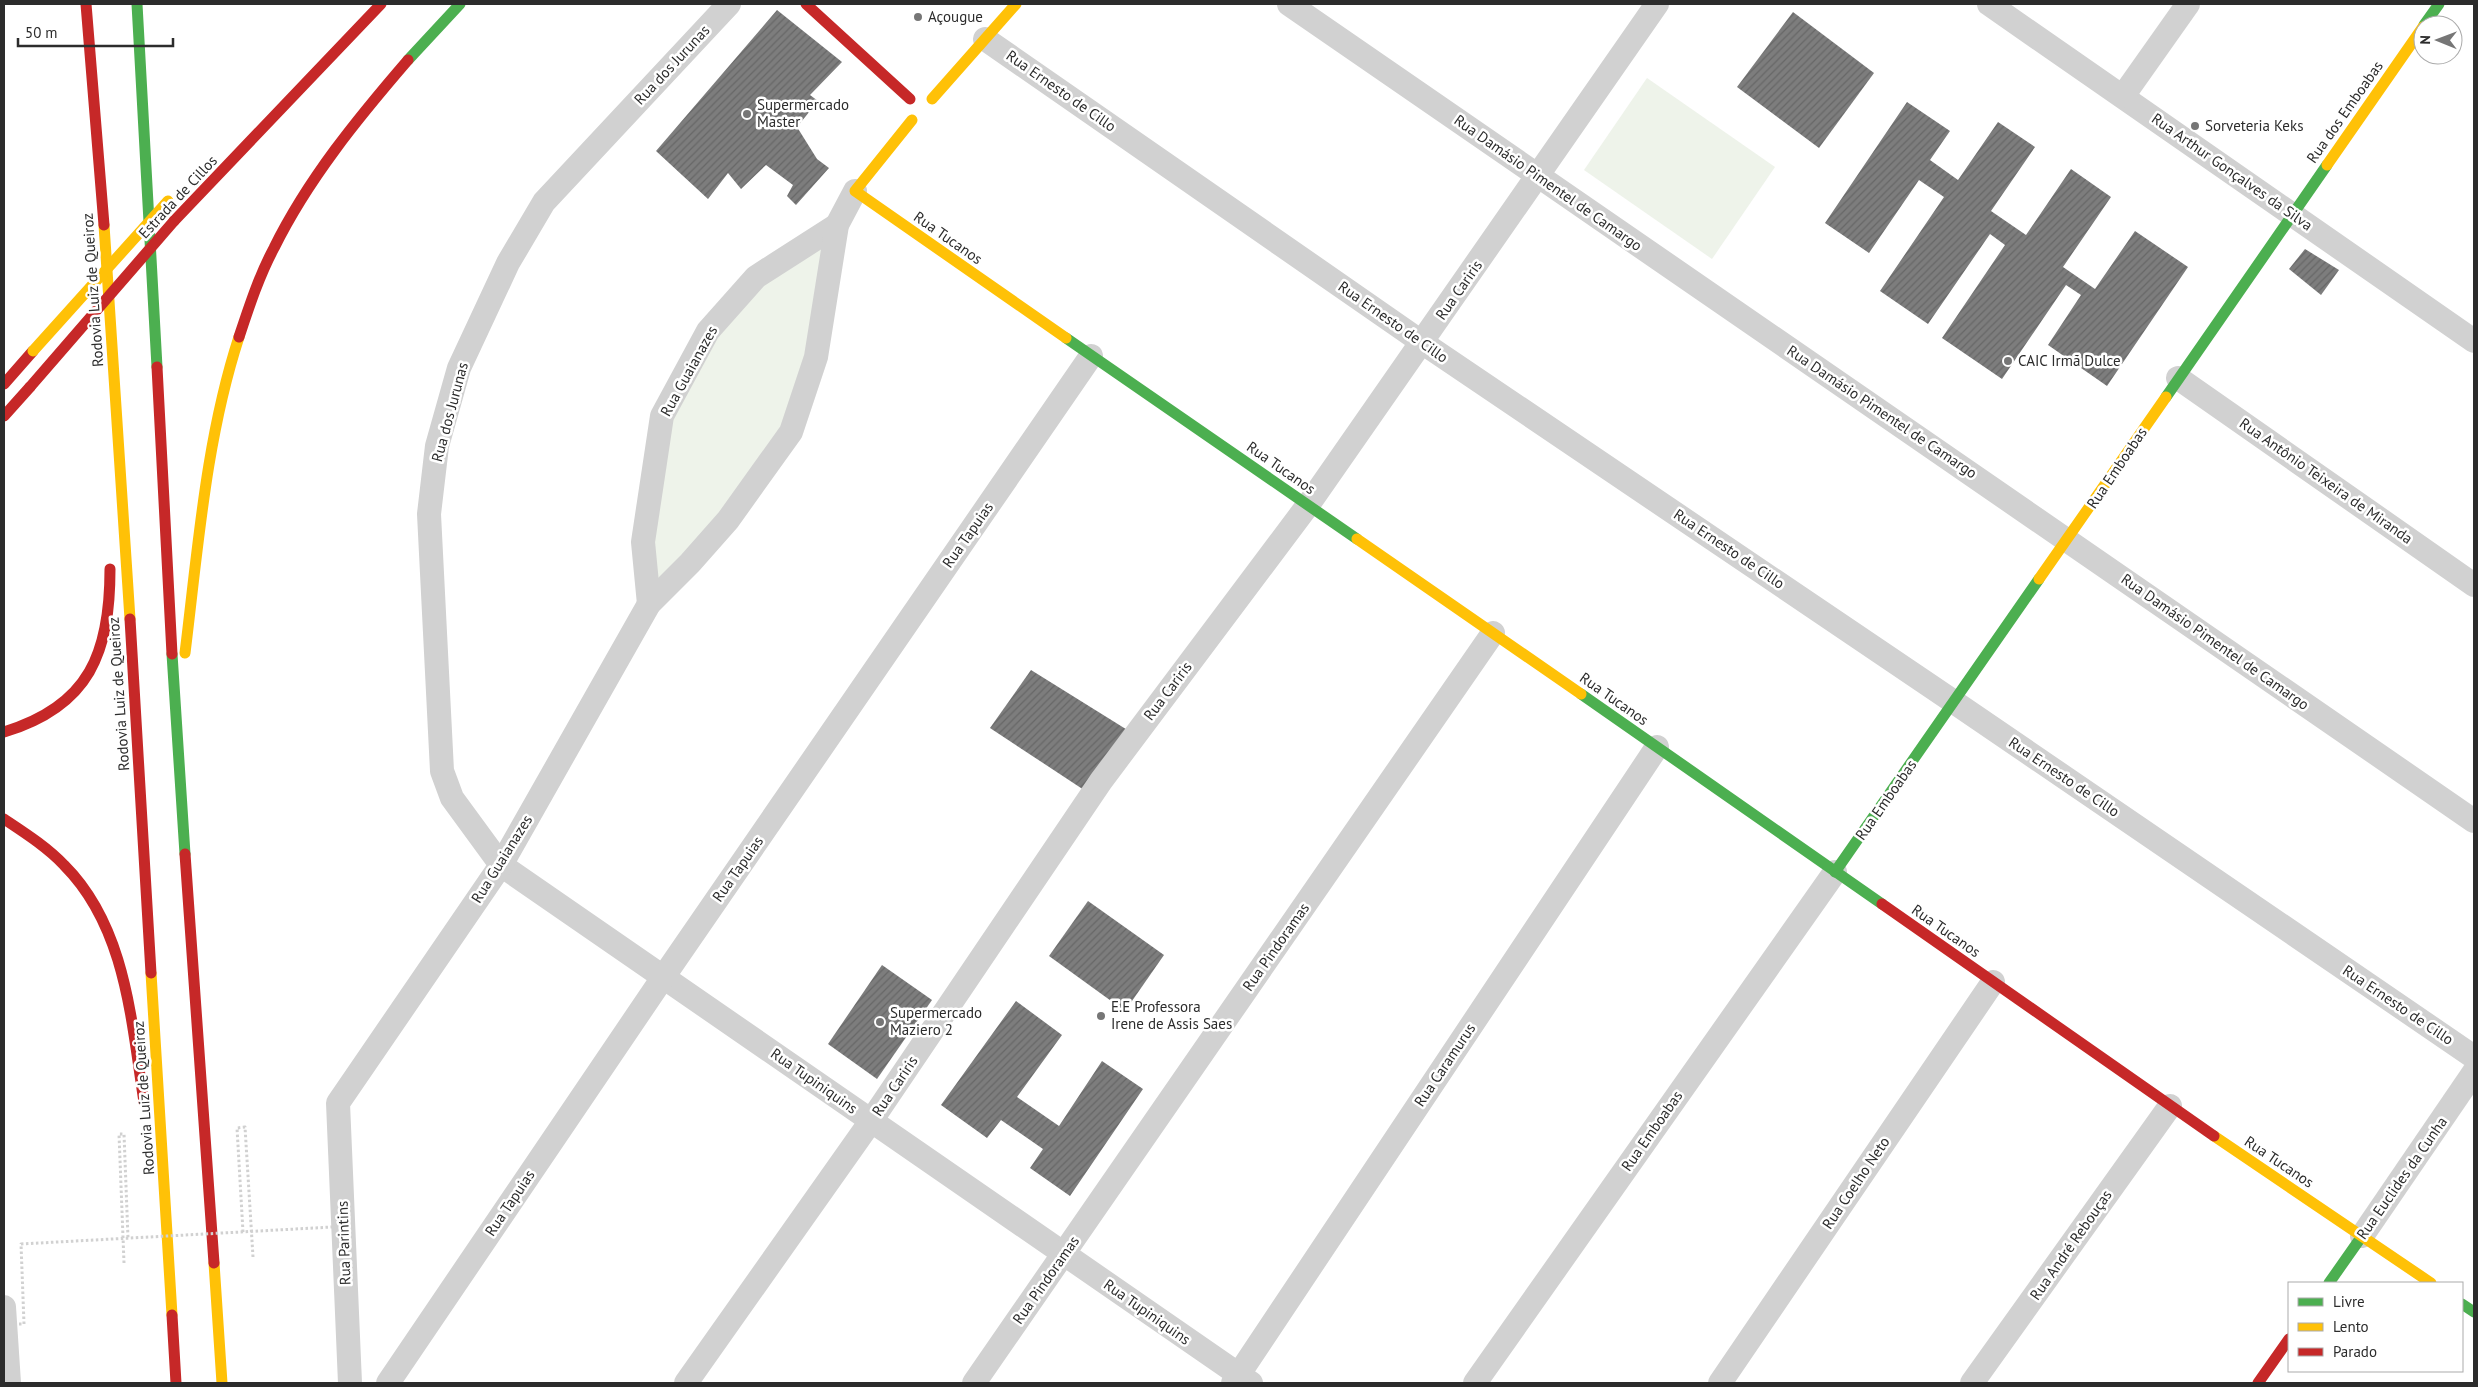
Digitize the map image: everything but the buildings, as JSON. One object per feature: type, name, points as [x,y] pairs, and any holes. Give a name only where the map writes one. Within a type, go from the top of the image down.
[{"type":"main road","name":"Rodovia Luiz de Queiroz","points":[[86,4],[113,342],[176,1383]]},
{"type":"main road","points":[[136,4],[176,726],[222,1383]]},
{"type":"main road","name":"Estrada de Cillos","points":[[4,416],[174,221],[381,4]]},
{"type":"main road","points":[[176,726],[214,450],[227,385],[248,311],[273,249],[308,190],[358,120],[460,4]]},
{"type":"main road","points":[[806,4],[910,99]]},
{"type":"main road","points":[[910,99],[921,94],[933,105],[985,39],[1016,4]]},
{"type":"main road","name":"Rua dos Emboabas","points":[[2432,15],[2439,4]]},
{"type":"main road","name":"Rua dos Emboabas","points":[[2292,214],[2413,42]]},
{"type":"main road","points":[[855,192],[918,122],[907,110],[910,99]]},
{"type":"main road","name":"Rua Tucanos","points":[[855,192],[1493,633],[2170,1106],[2430,1282]]},
{"type":"main road","name":"Estrada de Cillos","points":[[4,384],[172,197]]},
{"type":"main road","name":"Rua Emboabas","points":[[1835,872],[2068,540],[2292,214]]},
{"type":"main road","points":[[111,509],[113,342]]},
{"type":"main road","points":[[4,732],[16,729],[48,713],[78,686],[90,669],[102,646],[110,607],[110,558]]},
{"type":"main road","points":[[4,819],[36,840],[72,873],[102,917],[122,969],[145,1112]]},
{"type":"main road","points":[[148,1131],[169,1255]]},
{"type":"main road","name":"Rua Euclides da Cunha","points":[[2330,1282],[2362,1236]]},
{"type":"main road","points":[[2463,1305],[2474,1312]]},
{"type":"main road","points":[[2258,1383],[2288,1340]]},
{"type":"street","name":"Rua dos Jurunas","points":[[501,865],[452,798],[442,771],[429,514],[437,446],[459,368],[508,263],[544,202],[729,4]]},
{"type":"street","name":"Rua Damásio Pimentel de Camargo","points":[[1289,4],[1537,177],[2068,540],[2474,821]]},
{"type":"street","name":"Rua Arthur Gonçalves da Silva","points":[[1989,4],[2292,214],[2471,331]]},
{"type":"street","points":[[2123,96],[2188,4]]},
{"type":"street","name":"Rua Cariris","points":[[686,1383],[871,1121],[1101,781],[1308,505],[1422,343],[1537,177],[1649,7]]},
{"type":"street","name":"Rua Ernesto de Cillo","points":[[985,39],[1422,343],[1954,702],[2474,1057]]},
{"type":"street","name":"Rua Guaianazes","points":[[338,1103],[501,865],[649,604],[690,563],[728,520],[791,432],[816,357],[837,225],[855,192]]},
{"type":"street","name":"Rua Guaianazes","points":[[649,604],[643,542],[662,416],[708,331],[756,277],[837,225]]},
{"type":"street","name":"Rua Tapuias","points":[[388,1383],[664,976],[1091,356]]},
{"type":"street","name":"Rua Antônio Teixeira de Miranda","points":[[2178,378],[2474,585]]},
{"type":"street","name":"Rua Pindoramas","points":[[974,1383],[1493,633]]},
{"type":"street","name":"Rua Caramurus","points":[[1241,1380],[1657,747]]},
{"type":"street","name":"Rua Tupiniquins","points":[[501,865],[1064,1254],[1241,1380]]},
{"type":"street","name":"Rua Emboabas","points":[[1474,1383],[1835,872]]},
{"type":"street","name":"Rua Coelho Neto","points":[[1720,1383],[1993,982]]},
{"type":"street","name":"Rua Euclides da Cunha","points":[[2362,1236],[2474,1072]]},
{"type":"street","name":"Rua Parintins","points":[[338,1103],[350,1383]]},
{"type":"street","name":"Rua André Rebouças","points":[[1972,1383],[2170,1106]]},
{"type":"street","points":[[9,1316],[9,1383]]},
{"type":"path","points":[[243,1232],[237,1128],[245,1127],[253,1257]]},
{"type":"path","points":[[124,1263],[119,1134],[124,1134],[128,1238]]},
{"type":"path","points":[[9,1316],[24,1324],[21,1244],[332,1227]]},
{"type":"shaded area","points":[[1647,78],[1775,167],[1712,259],[1584,170]]},
{"type":"shaded area","points":[[837,225],[791,432],[649,604],[662,416],[708,331]]},
{"type":"traffic: fast","points":[[137,4],[157,367]]},
{"type":"traffic: fast","points":[[408,60],[460,4]]},
{"type":"traffic: fast","points":[[2431,15],[2439,4]]},
{"type":"traffic: fast","points":[[2166,397],[2327,165]]},
{"type":"traffic: fast","points":[[1066,338],[1357,539]]},
{"type":"traffic: fast","points":[[1835,872],[2039,579]]},
{"type":"traffic: fast","points":[[172,654],[185,854]]},
{"type":"traffic: fast","points":[[1581,694],[1882,904]]},
{"type":"traffic: fast","points":[[2330,1282],[2362,1236]]},
{"type":"traffic: fast","points":[[2463,1305],[2474,1312]]},
{"type":"traffic: slow","points":[[932,99],[1016,4]]},
{"type":"traffic: slow","points":[[2327,165],[2413,41]]},
{"type":"traffic: slow","points":[[912,120],[855,191],[1066,338]]},
{"type":"traffic: slow","points":[[33,351],[168,201]]},
{"type":"traffic: slow","points":[[104,225],[130,619]]},
{"type":"traffic: slow","points":[[185,653],[199,534],[211,454],[218,414],[239,337]]},
{"type":"traffic: slow","points":[[2039,579],[2166,397]]},
{"type":"traffic: slow","points":[[1357,539],[1581,694]]},
{"type":"traffic: slow","points":[[151,973],[172,1315]]},
{"type":"traffic: slow","points":[[2214,1136],[2430,1282]]},
{"type":"traffic: slow","points":[[214,1263],[222,1383]]},
{"type":"traffic: jam","points":[[86,4],[104,225]]},
{"type":"traffic: jam","points":[[174,221],[381,4]]},
{"type":"traffic: jam","points":[[806,4],[910,99]]},
{"type":"traffic: jam","points":[[239,337],[264,270],[287,222],[335,150],[408,60]]},
{"type":"traffic: jam","points":[[30,387],[174,221]]},
{"type":"traffic: jam","points":[[4,384],[33,351]]},
{"type":"traffic: jam","points":[[157,367],[172,654]]},
{"type":"traffic: jam","points":[[4,416],[30,387]]},
{"type":"traffic: jam","points":[[4,732],[33,721],[57,707],[75,691],[89,672],[99,650],[106,626],[110,569]]},
{"type":"traffic: jam","points":[[130,619],[151,973]]},
{"type":"traffic: jam","points":[[4,819],[43,846],[64,865],[85,890],[101,917],[113,946],[122,976],[135,1039],[144,1102]]},
{"type":"traffic: jam","points":[[185,854],[214,1263]]},
{"type":"traffic: jam","points":[[1882,904],[2214,1136]]},
{"type":"traffic: jam","points":[[172,1315],[176,1383]]},
{"type":"traffic: jam","points":[[2258,1383],[2288,1340]]},
{"type":"place","name":"Açougue","points":[[918,17]]},
{"type":"place","name":"Supermercado Master","points":[[747,114]]},
{"type":"place","name":"Sorveteria Keks","points":[[2195,126]]},
{"type":"place","name":"CAIC Irmã Dulce","points":[[2008,361]]},
{"type":"place","name":"E.E Professora Irene de Assis Saes","points":[[1101,1016]]},
{"type":"place","name":"Supermercado Maziero 2","points":[[880,1022]]}]
